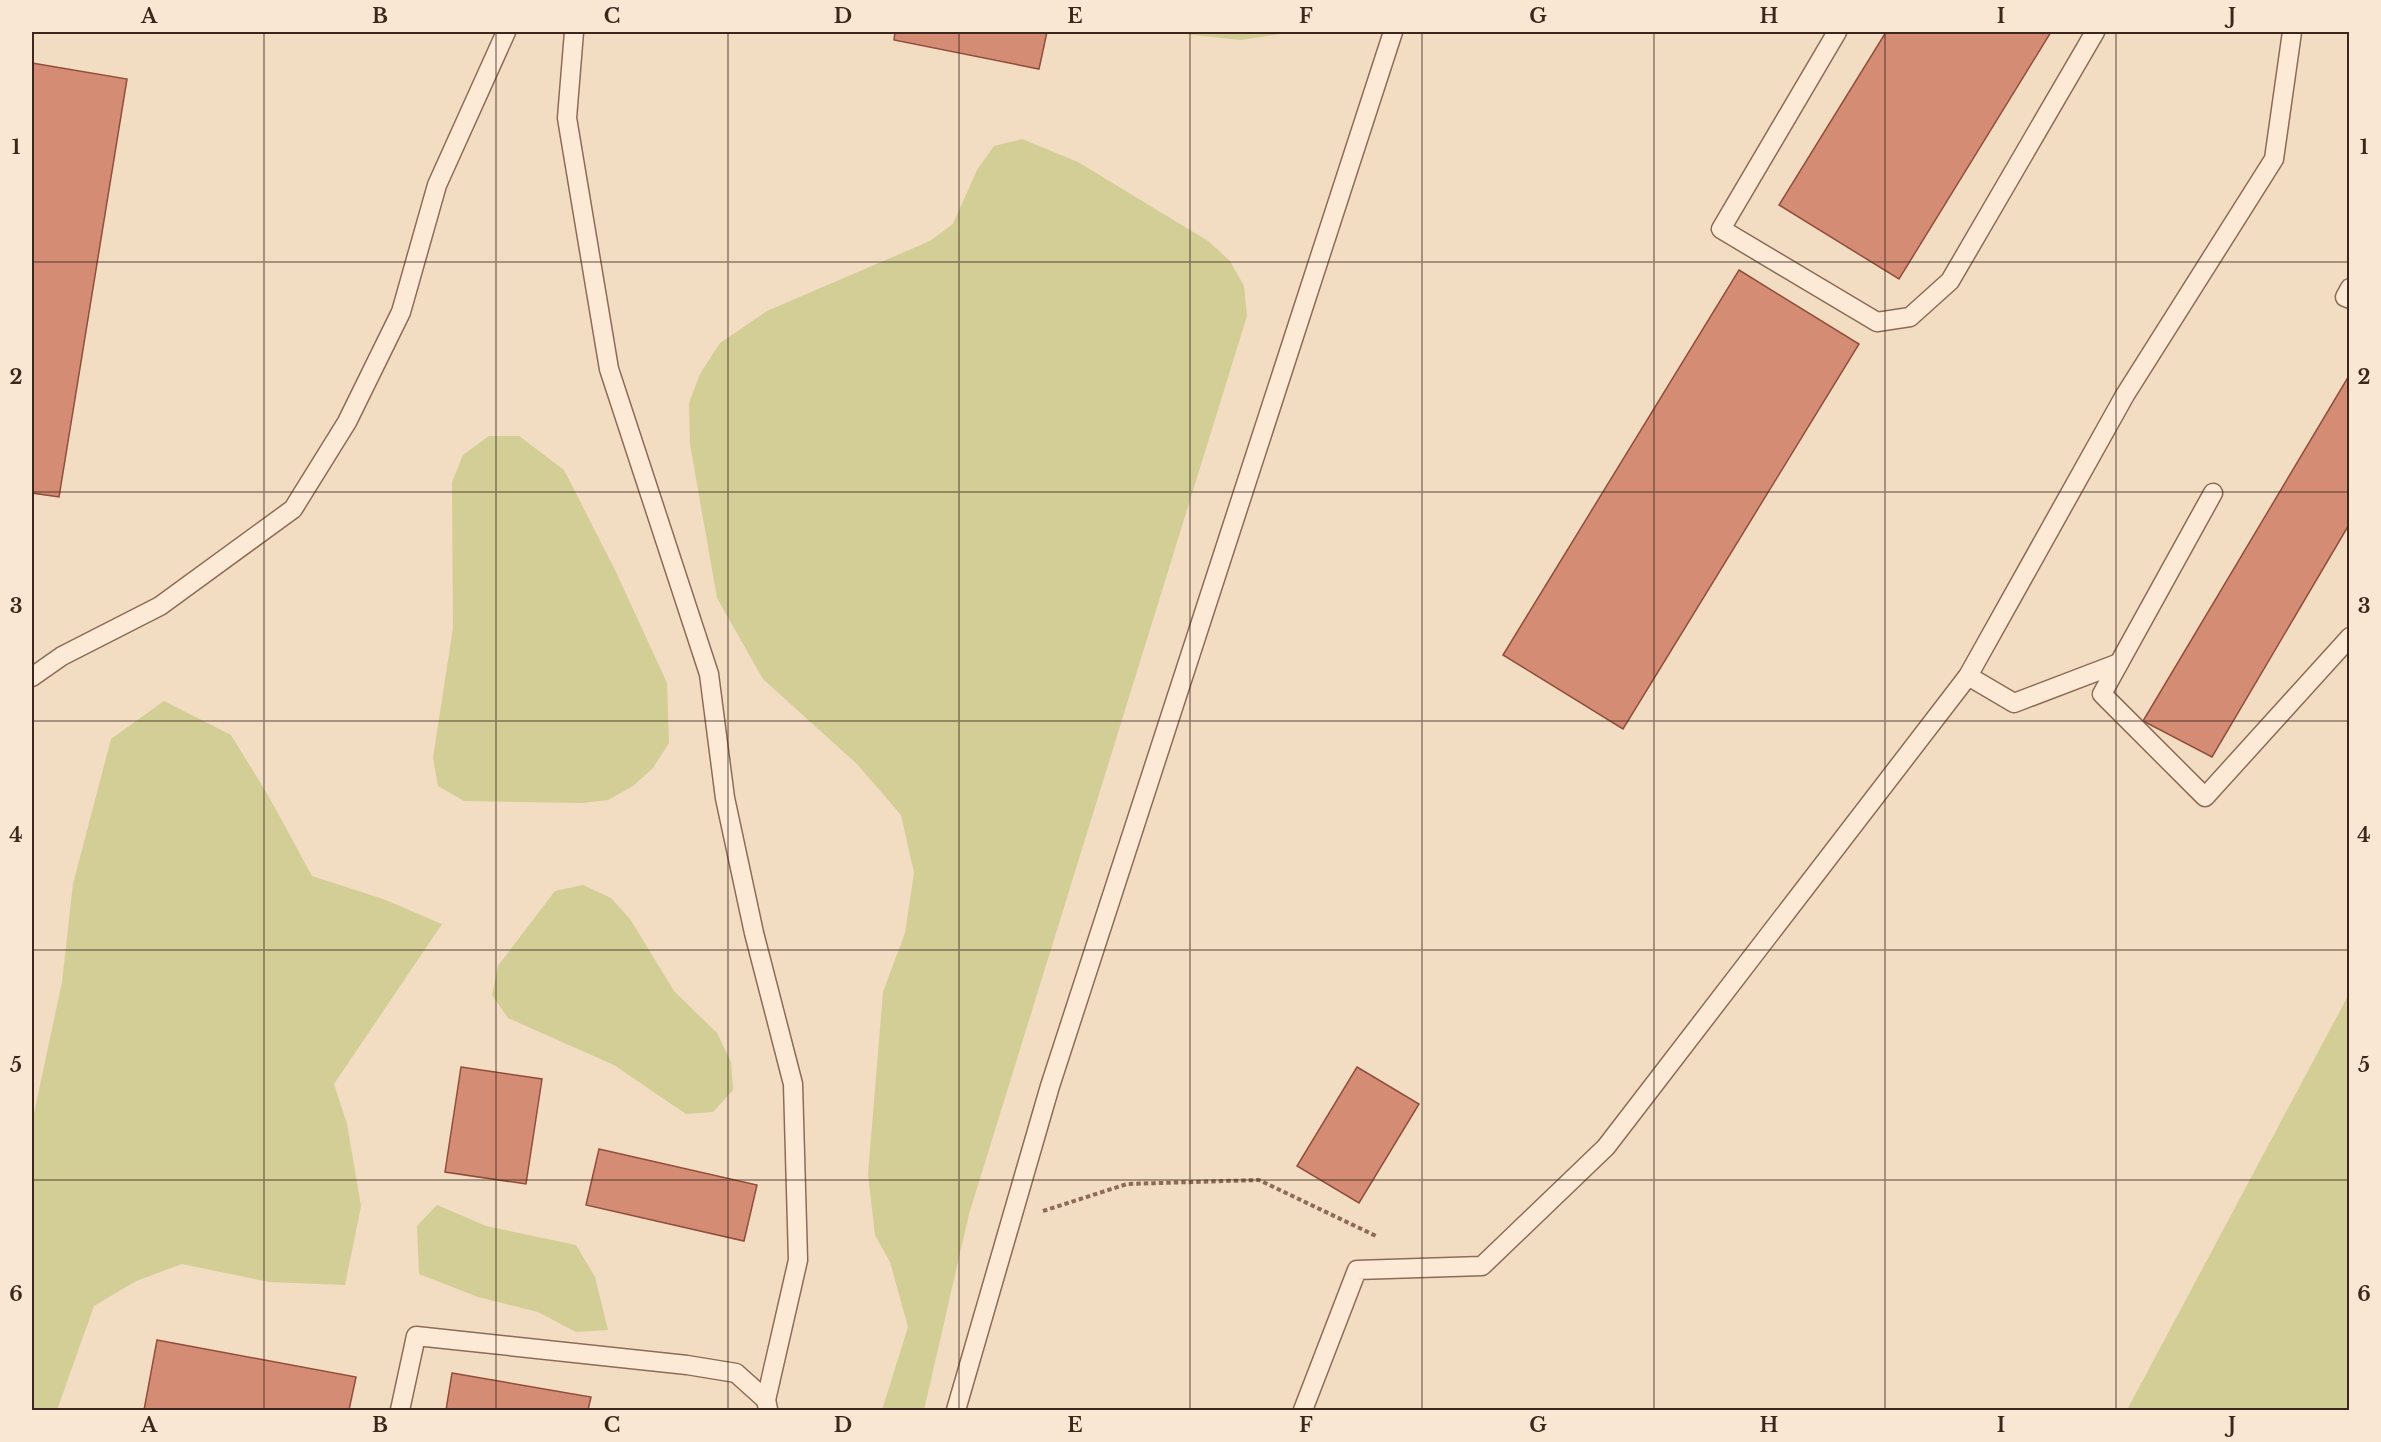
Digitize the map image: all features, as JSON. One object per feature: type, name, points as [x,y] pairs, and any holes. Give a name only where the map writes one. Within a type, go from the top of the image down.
[{"type":"lane","points":[[32,677],[62,656],[160,606],[293,509],[348,422],[401,312],[437,185],[506,32]]},
{"type":"lane","points":[[574,32],[567,118],[609,369],[709,674],[725,798],[754,933],[793,1084],[798,1260],[767,1405]]},
{"type":"lane","points":[[956,1410],[1050,1086],[1393,32]]},
{"type":"lane","points":[[1837,32],[1721,229],[1877,322],[1910,317],[1950,281],[2095,32]]},
{"type":"lane","points":[[1303,1410],[1357,1270],[1482,1266],[1606,1147],[1968,676],[2126,395],[2274,159],[2292,32]]},
{"type":"lane","points":[[2349,288],[2345,297],[2349,299]]},
{"type":"lane","points":[[2213,493],[2102,694],[2205,797],[2349,637]]},
{"type":"lane","points":[[1968,676],[2014,704],[2119,663]]},
{"type":"lane","points":[[400,1410],[416,1336],[687,1365],[736,1373],[767,1405]]},
{"type":"path","points":[[1011,1221],[1127,1184],[1259,1180],[1376,1236]]},
{"type":"shaded area","points":[[1165,32],[1293,32],[1241,40]]},
{"type":"shaded area","points":[[1022,139],[1078,162],[1208,241],[1230,261],[1244,286],[1247,316],[969,1214],[924,1410],[882,1410],[908,1327],[890,1262],[875,1235],[868,1174],[883,992],[905,933],[914,873],[901,815],[857,764],[763,679],[717,598],[690,444],[689,403],[700,374],[720,343],[767,311],[930,241],[953,224],[977,170],[994,146]]},
{"type":"shaded area","points":[[489,436],[519,436],[564,470],[616,572],[667,683],[669,743],[653,768],[633,786],[608,800],[581,803],[464,801],[438,786],[433,758],[453,628],[452,482],[463,455]]},
{"type":"shaded area","points":[[164,701],[231,735],[269,797],[312,876],[383,899],[442,924],[334,1084],[347,1124],[361,1206],[345,1285],[269,1282],[182,1264],[136,1281],[94,1306],[57,1410],[32,1410],[32,1123],[62,982],[73,884],[111,739]]},
{"type":"shaded area","points":[[583,885],[611,898],[630,919],[674,991],[717,1033],[731,1062],[733,1090],[713,1112],[686,1114],[614,1065],[508,1018],[492,995],[498,966],[555,891]]},
{"type":"shaded area","points":[[2349,994],[2349,1410],[2127,1410]]},
{"type":"shaded area","points":[[437,1205],[486,1226],[576,1245],[595,1277],[608,1330],[576,1332],[538,1312],[478,1297],[419,1274],[417,1226]]},
{"type":"building","points":[[895,32],[1047,32],[1039,69],[894,40]]},
{"type":"building","points":[[1886,32],[2051,32],[1899,279],[1779,205]]},
{"type":"building","points":[[32,63],[127,79],[59,497],[32,493]]},
{"type":"building","points":[[1739,270],[1859,344],[1623,729],[1503,655]]},
{"type":"building","points":[[2350,374],[2350,523],[2212,757],[2143,721]]},
{"type":"building","points":[[461,1067],[542,1079],[526,1184],[445,1172]]},
{"type":"building","points":[[1357,1067],[1419,1104],[1359,1203],[1297,1166]]},
{"type":"building","points":[[599,1149],[757,1185],[744,1241],[586,1205]]},
{"type":"building","points":[[157,1340],[356,1377],[349,1410],[144,1410]]},
{"type":"building","points":[[452,1373],[591,1397],[588,1410],[446,1410]]}]
